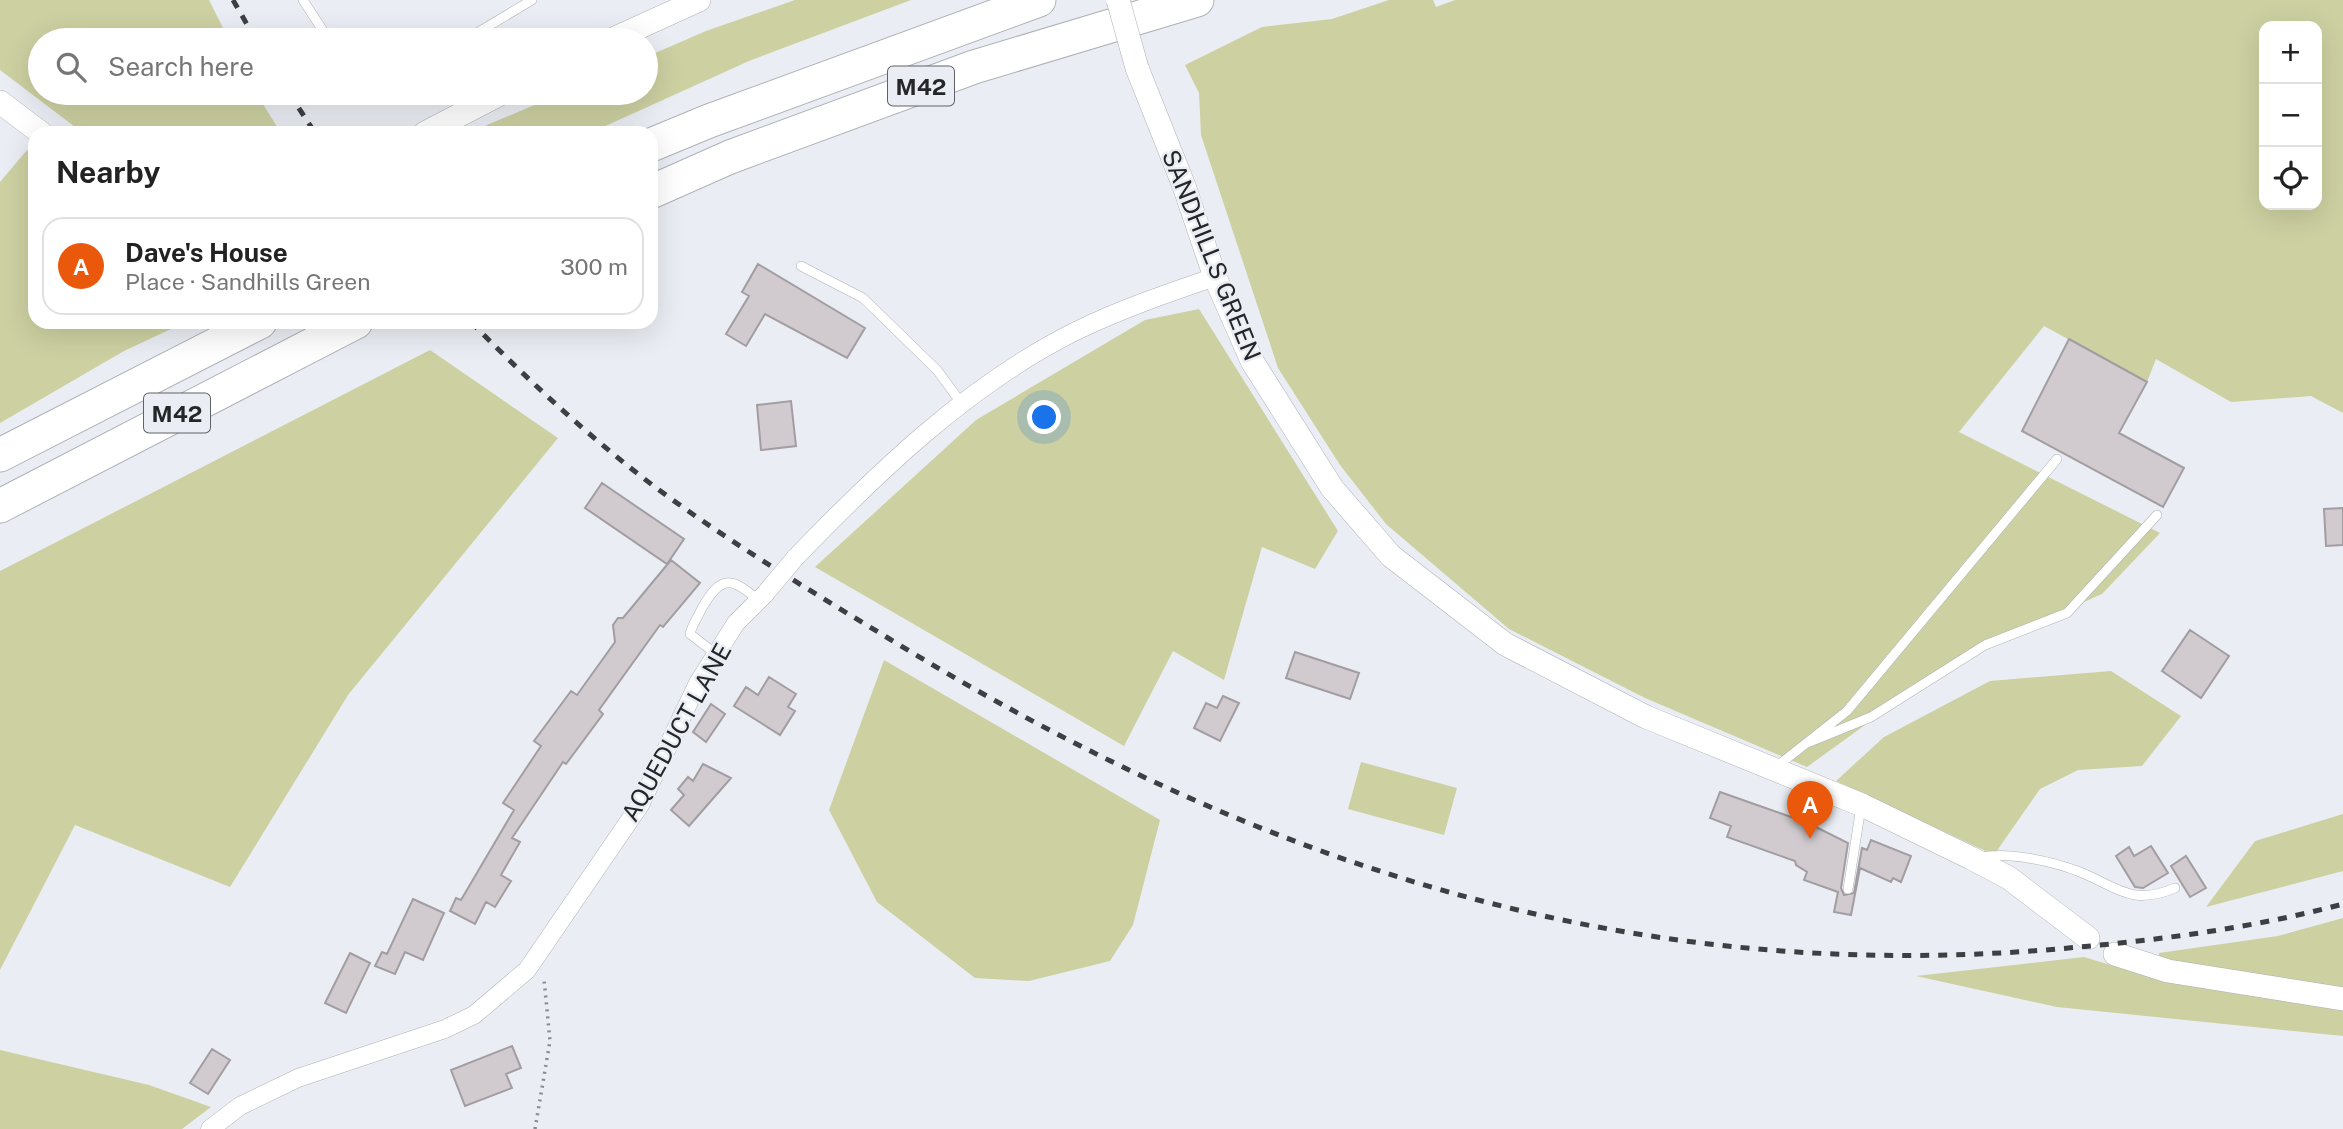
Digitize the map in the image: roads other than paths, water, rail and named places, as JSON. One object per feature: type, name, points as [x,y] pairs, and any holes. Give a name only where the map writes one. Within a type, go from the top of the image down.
[{"type":"highway","name":"M42","points":[[658,142],[722,116],[1039,0]]},
{"type":"highway","name":"M42","points":[[658,189],[730,157],[974,67],[1197,0]]},
{"type":"highway","name":"M42","points":[[0,455],[246,329]]},
{"type":"highway","name":"M42","points":[[0,506],[342,329]]},
{"type":"street","points":[[637,28],[699,0]]},
{"type":"street","name":"SANDHILLS GREEN","points":[[1118,0],[1137,68],[1184,186],[1215,277],[1252,361],[1332,488],[1391,556],[1506,644],[1646,717],[1862,805],[1971,858],[2009,878],[2088,938]]},
{"type":"street","points":[[0,102],[32,126]]},
{"type":"street","points":[[438,126],[479,105]]},
{"type":"street","name":"AQUEDUCT LANE","points":[[211,1129],[240,1106],[298,1078],[446,1029],[474,1015],[527,970],[640,805],[692,696],[736,623],[795,558],[877,476],[963,405],[1074,332],[1153,298],[1215,277]]},
{"type":"street","points":[[2088,938],[2115,954],[2168,971],[2343,999]]},
{"type":"lane","points":[[303,0],[321,28]]},
{"type":"lane","points":[[485,28],[532,0]]},
{"type":"lane","points":[[801,266],[863,298],[937,370],[963,405]]},
{"type":"lane","points":[[1775,768],[1847,711],[2057,459]]},
{"type":"lane","points":[[1807,743],[1871,717],[1985,645],[2067,613],[2157,515]]},
{"type":"lane","points":[[716,654],[690,634],[714,589],[723,582],[732,582],[761,597]]},
{"type":"lane","points":[[1848,889],[1862,805]]},
{"type":"lane","points":[[1971,858],[1994,855],[2057,866],[2079,872],[2124,895],[2142,898],[2175,888]]},
{"type":"railway","points":[[233,0],[249,28]]},
{"type":"railway","points":[[297,105],[310,126]]},
{"type":"railway","points":[[478,329],[560,408],[683,507],[799,584],[1028,719],[1170,789],[1312,848],[1458,894],[1606,929],[1759,949],[1916,955],[2079,947],[2145,940],[2245,926],[2343,904]]},
{"type":"place","name":"Dave's House","points":[[1810,839]]}]
